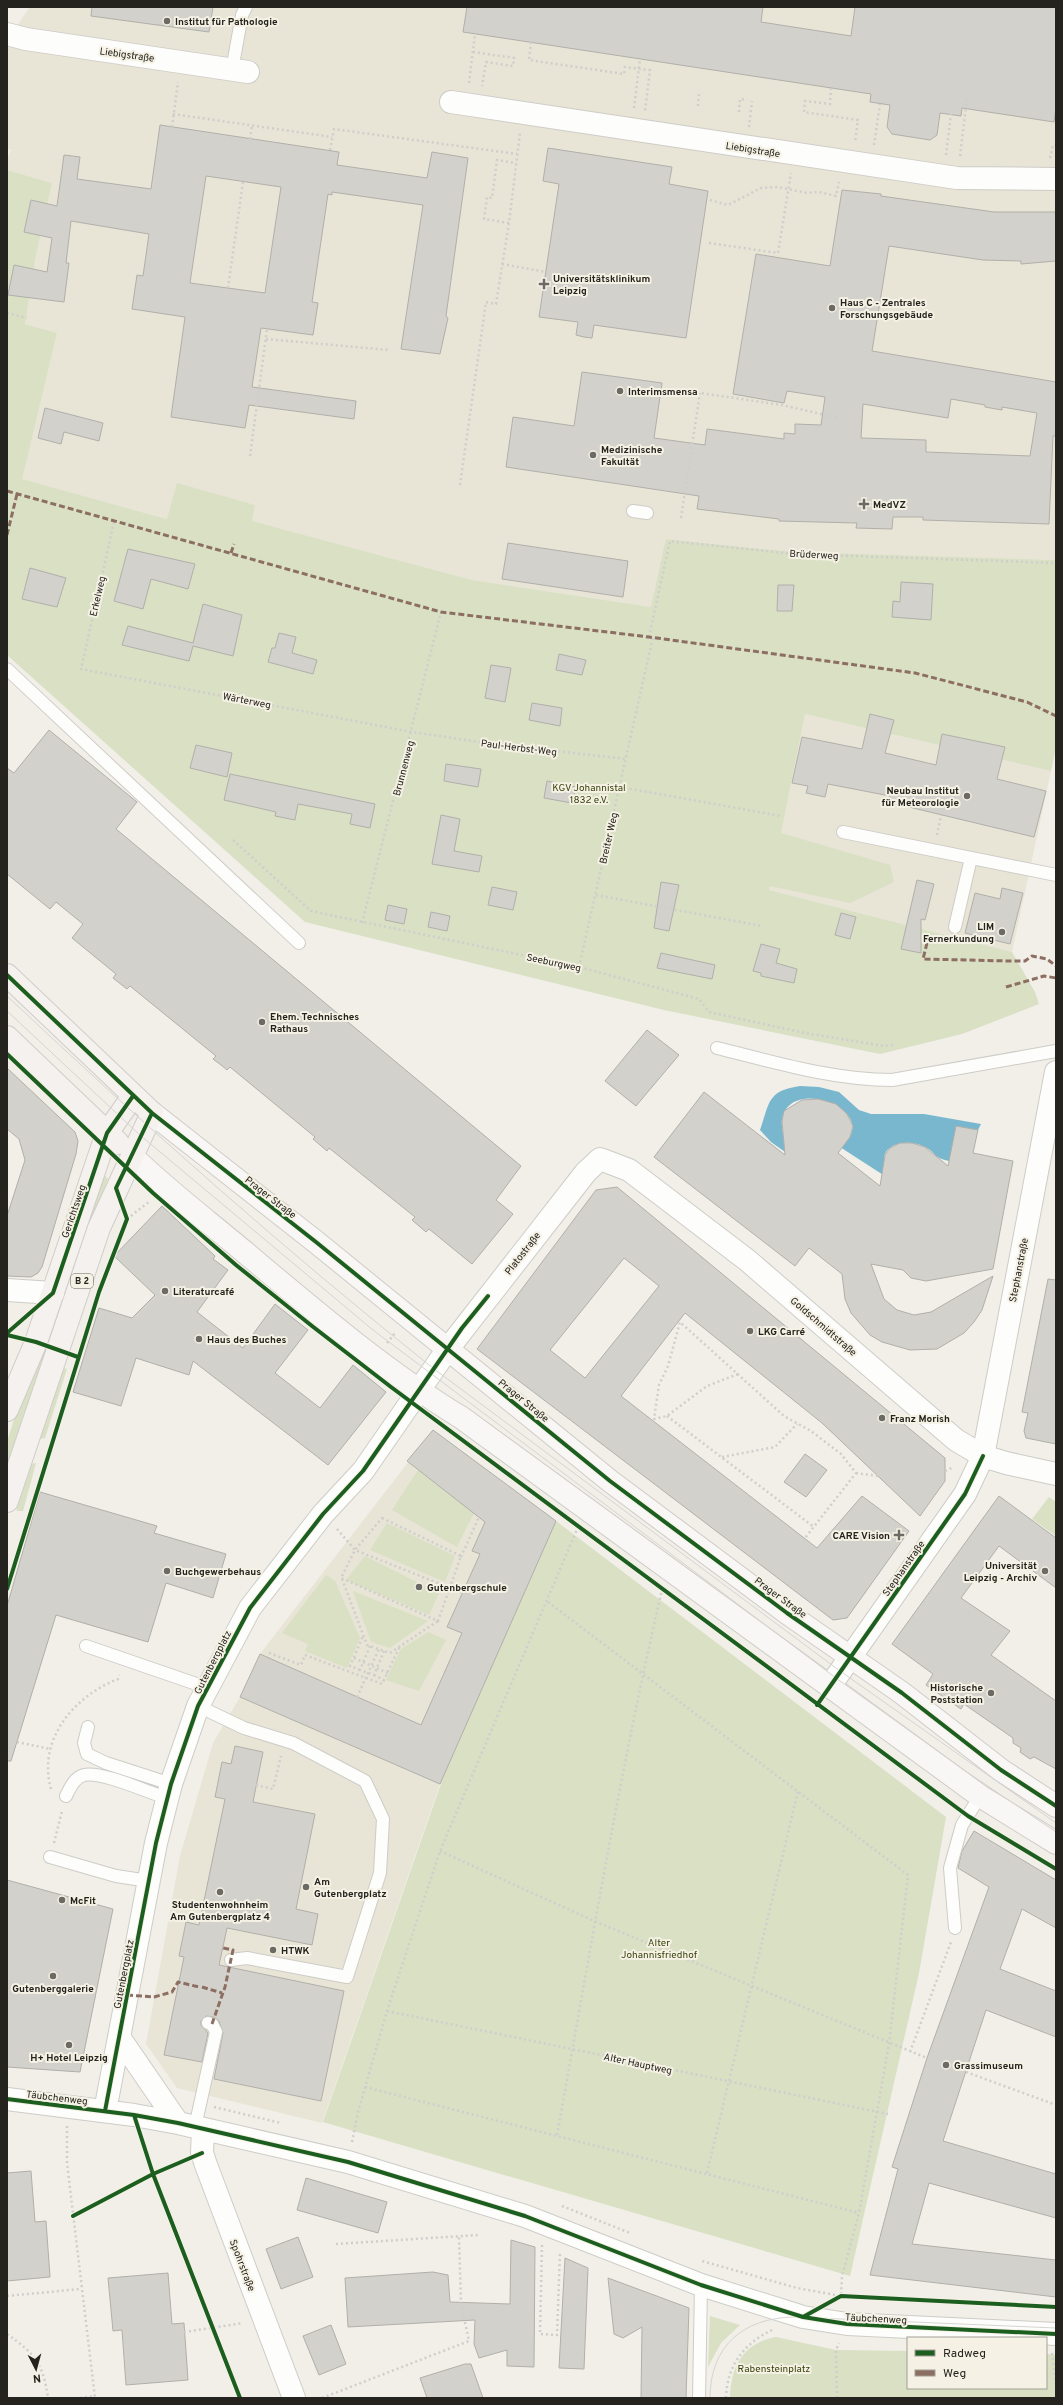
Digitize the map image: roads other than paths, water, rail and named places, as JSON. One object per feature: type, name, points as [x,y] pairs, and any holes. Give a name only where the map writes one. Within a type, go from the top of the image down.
[{"type":"main road","name":"Prager Straße","points":[[7,975],[152,1113],[316,1242],[610,1481],[787,1613],[902,1693],[1001,1770],[1056,1806]]},
{"type":"main road","points":[[7,1037],[158,1181],[321,1316],[419,1391],[462,1418],[980,1796],[1056,1843]]},
{"type":"main road","name":"B 2","points":[[107,1133],[133,1096]]},
{"type":"main road","name":"B 2","points":[[7,1501],[99,1228],[116,1188],[152,1113]]},
{"type":"main road","name":"Gerichtsweg","points":[[7,1410],[54,1293],[107,1133]]},
{"type":"street","name":"Liebigstraße","points":[[7,34],[26,40],[240,71]]},
{"type":"street","name":"Liebigstraße","points":[[451,102],[957,178],[1056,179]]},
{"type":"street","name":"Stephanstraße","points":[[830,1686],[965,1494],[983,1456],[1056,1072]]},
{"type":"street","name":"Goldschmidtstraße","points":[[600,1159],[628,1170],[747,1260],[956,1440],[983,1456],[1006,1463],[1056,1474]]},
{"type":"street","name":"Platostraße","points":[[447,1350],[586,1172],[600,1159]]},
{"type":"street","points":[[7,1290],[54,1293]]},
{"type":"street","name":"Gutenbergplatz","points":[[105,2111],[149,1881],[169,1791],[203,1697],[250,1608],[323,1514],[363,1471],[447,1350]]},
{"type":"street","points":[[119,2037],[192,2127]]},
{"type":"street","name":"Täubchenweg","points":[[7,2099],[134,2115],[348,2162],[552,2226],[701,2285],[786,2313],[825,2322],[997,2337]]},
{"type":"street","name":"Spohrstraße","points":[[192,2127],[294,2398]]},
{"type":"lane","points":[[240,71],[242,15],[246,7]]},
{"type":"lane","points":[[633,511],[647,513]]},
{"type":"lane","points":[[7,669],[299,943]]},
{"type":"lane","points":[[843,832],[1056,875]]},
{"type":"lane","points":[[955,927],[971,858]]},
{"type":"lane","points":[[717,1048],[788,1066],[869,1080],[884,1080],[1056,1051]]},
{"type":"lane","points":[[54,1293],[75,1302]]},
{"type":"lane","points":[[86,1646],[203,1697],[244,1728],[286,1740],[366,1782],[384,1819],[380,1873],[346,1977],[247,1958],[231,1960]]},
{"type":"lane","points":[[88,1727],[84,1743],[87,1754],[169,1791]]},
{"type":"lane","points":[[66,1796],[74,1782],[83,1776],[99,1776],[169,1791]]},
{"type":"lane","points":[[956,1928],[950,1868],[962,1825],[980,1796]]},
{"type":"lane","points":[[50,1857],[116,1876],[149,1881]]},
{"type":"lane","points":[[192,2127],[216,2032],[212,2024],[208,2023]]},
{"type":"lane","points":[[699,2398],[701,2285]]},
{"type":"water","points":[[800,1086],[819,1087],[839,1092],[859,1110],[871,1114],[924,1114],[981,1124],[978,1130],[949,1161],[939,1158],[927,1148],[918,1144],[906,1143],[894,1145],[886,1153],[884,1159],[885,1167],[891,1180],[840,1147],[851,1135],[852,1123],[845,1112],[833,1104],[819,1099],[804,1099],[791,1104],[783,1115],[782,1129],[788,1154],[771,1142],[760,1130],[771,1099],[781,1091]]},
{"type":"tram line","points":[[7,996],[111,1093],[217,1187],[324,1279],[434,1369],[840,1671],[1056,1823]]},
{"type":"tram line","points":[[7,1011],[141,1136],[373,1330],[836,1678],[964,1770],[1056,1832]]},
{"type":"tram line","points":[[710,2398],[716,2364],[723,2350],[733,2338],[745,2329],[759,2323],[776,2319],[794,2317],[1056,2328]]},
{"type":"place","name":"Institut für Pathologie","points":[[167,21]]},
{"type":"place","name":"Universitätsklinikum Leipzig","points":[[544,284]]},
{"type":"place","name":"Haus C - Zentrales Forschungsgebäude","points":[[832,308]]},
{"type":"place","name":"Interimsmensa","points":[[620,391]]},
{"type":"place","name":"Medizinische Fakultät","points":[[593,455]]},
{"type":"place","name":"MedVZ","points":[[864,504]]},
{"type":"place","name":"Neubau Institut für Meteorologie","points":[[967,796]]},
{"type":"place","name":"LIM Fernerkundung","points":[[1002,932]]},
{"type":"place","name":"Ehem. Technisches Rathaus","points":[[262,1022]]},
{"type":"place","name":"Literaturcafé","points":[[165,1291]]},
{"type":"place","name":"LKG Carré","points":[[750,1331]]},
{"type":"place","name":"Haus des Buches","points":[[199,1339]]},
{"type":"place","name":"Franz Morish","points":[[882,1418]]},
{"type":"place","name":"CARE Vision","points":[[899,1535]]},
{"type":"place","name":"Buchgewerbehaus","points":[[167,1571]]},
{"type":"place","name":"Universität Leipzig - Archiv","points":[[1045,1571]]},
{"type":"place","name":"Gutenbergschule","points":[[419,1587]]},
{"type":"place","name":"Historische Poststation","points":[[991,1693]]},
{"type":"place","name":"Am Gutenbergplatz","points":[[306,1887]]},
{"type":"place","name":"Studentenwohnheim Am Gutenbergplatz 4","points":[[220,1892]]},
{"type":"place","name":"McFit","points":[[62,1900]]},
{"type":"place","name":"HTWK","points":[[273,1950]]},
{"type":"place","name":"Gutenberggalerie","points":[[53,1976]]},
{"type":"place","name":"H+ Hotel Leipzig","points":[[69,2045]]},
{"type":"place","name":"Grassimuseum","points":[[946,2065]]},
{"type":"park label","name":"KGV Johannistal 1832 e.V.","points":[[589,792]]},
{"type":"park label","name":"Alter Johannisfriedhof","points":[[659,1948]]},
{"type":"park label","name":"Rabensteinplatz","points":[[774,2368]]}]
